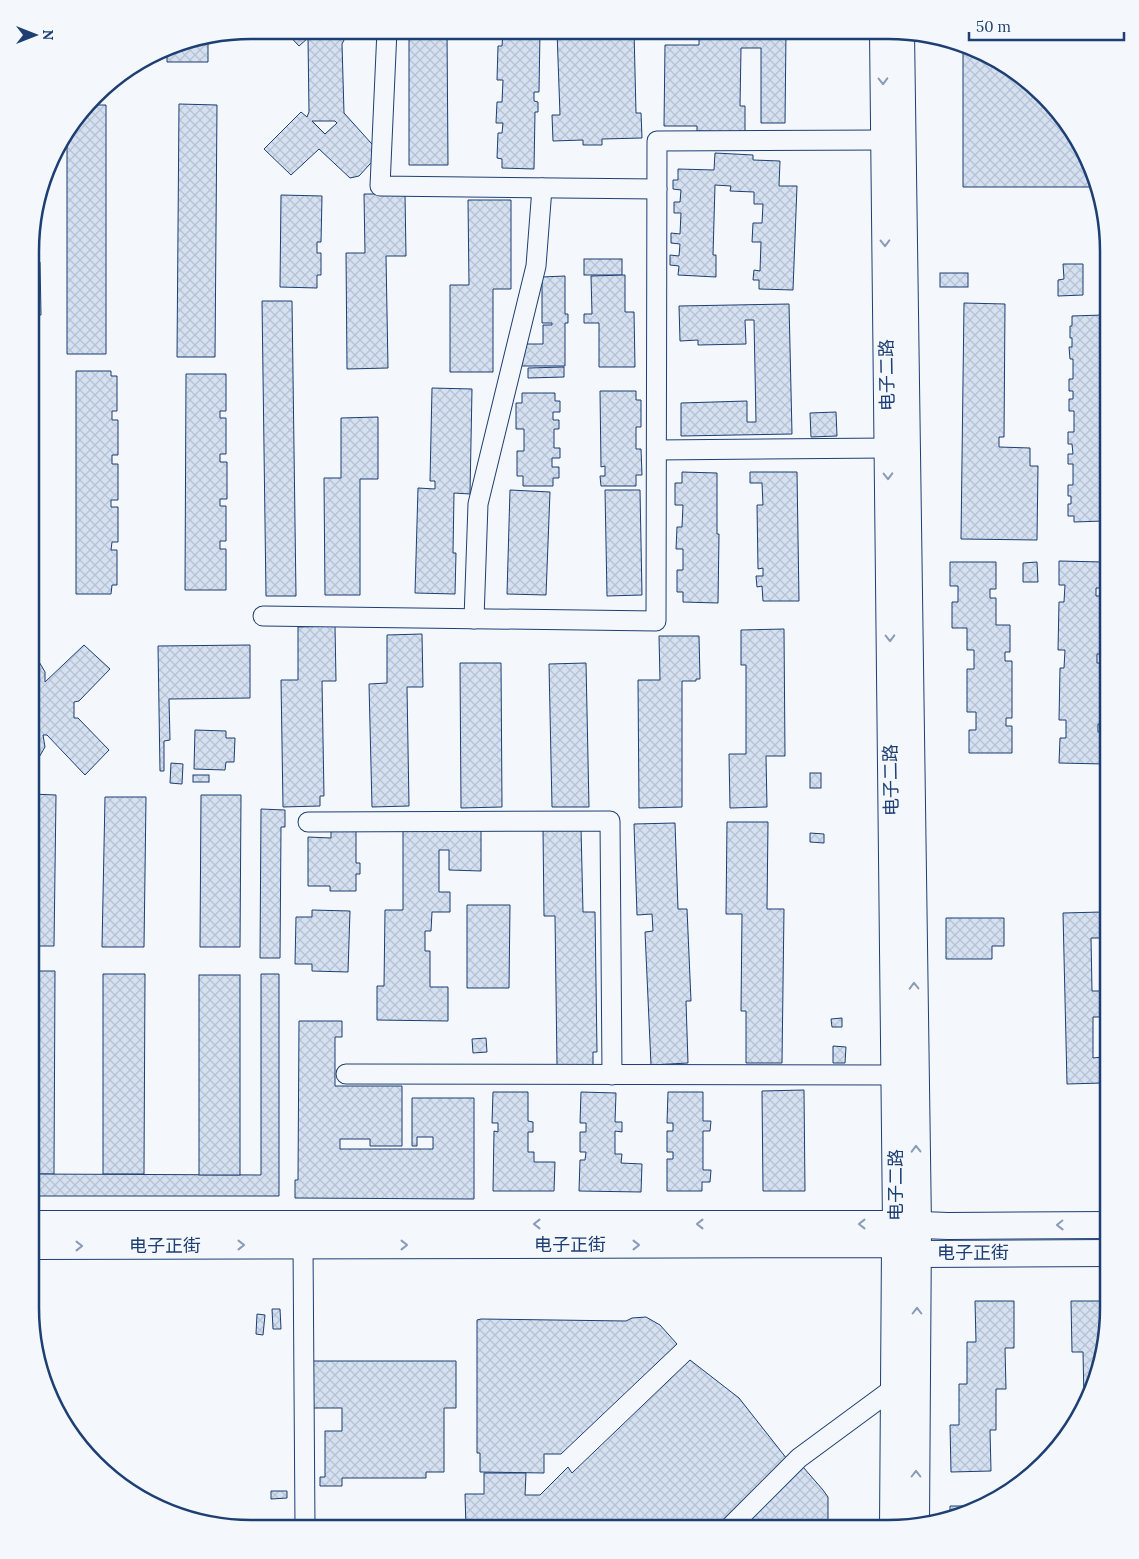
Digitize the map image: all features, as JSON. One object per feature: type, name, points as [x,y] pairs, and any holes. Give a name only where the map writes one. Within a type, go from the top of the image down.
[{"type":"main road","name":"电子二路","points":[[882,39],[895,1075],[907,1237],[894,1388],[893,1520]]},
{"type":"main road","name":"电子二路","points":[[901,39],[907,1237],[916,1518]]},
{"type":"main road","name":"电子正街","points":[[39,1224],[907,1237],[1100,1252]]},
{"type":"main road","name":"电子正街","points":[[39,1246],[303,1245],[907,1237],[1100,1225]]},
{"type":"street","points":[[387,39],[380,186],[657,189]]},
{"type":"street","points":[[263,616],[656,621],[658,140],[884,140]]},
{"type":"street","points":[[474,619],[478,504],[536,266],[542,188]]},
{"type":"street","points":[[657,450],[888,448]]},
{"type":"street","points":[[308,822],[610,821],[612,1075]]},
{"type":"street","points":[[346,1074],[895,1075]]},
{"type":"street","points":[[303,1245],[304,1520]]},
{"type":"street","points":[[736,1520],[799,1458],[894,1388]]},
{"type":"building","points":[[292,39],[307,39],[299,46]]},
{"type":"building","points":[[308,39],[345,39],[342,44],[344,113],[380,153],[359,176],[350,178],[319,149],[291,175],[264,149],[301,112],[307,117],[309,112]],"holes":[[[312,121],[335,121],[337,123],[325,134]]]},
{"type":"building","points":[[409,39],[447,39],[448,165],[409,165]]},
{"type":"building","points":[[502,39],[540,39],[539,92],[534,92],[534,101],[538,102],[538,112],[535,112],[534,169],[502,168],[502,159],[497,158],[498,133],[502,133],[503,123],[496,123],[497,102],[502,102],[503,80],[497,80],[498,46],[502,46]]},
{"type":"building","points":[[557,39],[634,39],[636,113],[641,113],[642,138],[602,139],[602,145],[583,145],[583,140],[553,141],[552,115],[560,115]]},
{"type":"building","points":[[699,39],[786,39],[785,123],[761,123],[761,48],[741,48],[740,106],[745,106],[745,132],[697,131],[697,126],[664,126],[665,45],[699,45]]},
{"type":"building","points":[[208,43],[208,62],[167,62],[167,56],[170,55]]},
{"type":"building","points":[[963,53],[994,67],[1006,75],[1028,91],[1048,111],[1072,145],[1090,187],[963,187]]},
{"type":"building","points":[[179,104],[217,105],[215,357],[177,357]]},
{"type":"building","points":[[97,105],[106,105],[106,354],[67,354],[67,145],[91,111]]},
{"type":"building","points":[[715,153],[753,155],[753,160],[780,161],[779,186],[797,186],[793,290],[759,289],[759,280],[753,280],[754,270],[760,271],[761,242],[752,242],[753,223],[762,223],[763,204],[754,204],[754,192],[730,191],[731,186],[715,185],[713,255],[716,255],[716,277],[678,275],[679,266],[670,265],[670,255],[679,256],[680,244],[671,243],[671,233],[680,234],[681,213],[674,213],[674,202],[680,202],[681,190],[673,189],[673,180],[678,180],[678,169],[714,170]]},
{"type":"building","points":[[364,194],[405,194],[406,256],[386,256],[388,368],[347,369],[346,253],[365,253]]},
{"type":"building","points":[[281,195],[322,196],[321,242],[317,242],[317,253],[321,253],[321,275],[317,275],[317,288],[280,287]]},
{"type":"building","points":[[468,200],[511,200],[511,289],[493,289],[493,372],[450,372],[450,285],[469,285]]},
{"type":"building","points":[[584,259],[622,259],[622,275],[584,275]]},
{"type":"building","points":[[39,262],[40,262],[41,315],[39,315]]},
{"type":"building","points":[[1063,264],[1083,264],[1083,295],[1058,296],[1058,280],[1064,279]]},
{"type":"building","points":[[940,273],[968,273],[968,287],[940,287]]},
{"type":"building","points":[[625,275],[625,312],[634,312],[635,367],[599,367],[599,323],[584,323],[584,314],[592,314],[591,276]]},
{"type":"building","points":[[565,276],[565,314],[568,314],[568,323],[565,323],[565,366],[520,366],[520,344],[543,344],[543,325],[552,325],[552,323],[542,323],[542,277]]},
{"type":"building","points":[[262,301],[292,301],[296,596],[266,596]]},
{"type":"building","points":[[964,303],[1005,304],[1004,437],[999,437],[999,447],[1030,448],[1030,466],[1038,466],[1037,540],[961,539]]},
{"type":"building","points":[[789,304],[792,434],[681,436],[681,403],[747,401],[747,422],[756,422],[754,320],[745,320],[746,344],[698,345],[698,340],[680,341],[679,306]]},
{"type":"building","points":[[1100,315],[1100,521],[1074,522],[1074,516],[1068,516],[1068,504],[1071,504],[1071,496],[1068,496],[1068,485],[1073,485],[1073,464],[1068,464],[1068,454],[1073,454],[1072,444],[1068,444],[1068,432],[1074,432],[1074,411],[1069,411],[1069,399],[1073,399],[1073,391],[1069,391],[1069,379],[1073,379],[1073,359],[1070,359],[1069,347],[1072,347],[1070,326],[1072,326],[1072,316]]},
{"type":"building","points":[[564,367],[564,377],[528,378],[528,368]]},
{"type":"building","points":[[76,371],[111,371],[111,376],[117,376],[117,411],[112,411],[112,420],[118,420],[118,455],[112,455],[112,464],[118,464],[118,500],[111,500],[111,507],[118,507],[118,542],[112,542],[111,550],[117,550],[117,585],[112,585],[111,594],[76,594]]},
{"type":"building","points":[[186,374],[226,374],[226,411],[220,411],[220,418],[226,418],[226,454],[220,454],[220,462],[227,462],[227,499],[220,499],[220,506],[226,506],[226,541],[220,541],[220,549],[226,549],[226,590],[185,590]]},
{"type":"building","points":[[432,388],[472,389],[470,494],[454,493],[453,553],[456,553],[455,594],[415,593],[418,488],[435,489],[435,481],[430,481]]},
{"type":"building","points":[[600,391],[636,391],[636,400],[641,400],[641,427],[636,427],[636,449],[641,449],[642,475],[636,475],[636,486],[601,486],[600,476],[605,476],[605,466],[601,467]]},
{"type":"building","points":[[522,393],[555,393],[555,401],[560,401],[560,412],[553,412],[553,420],[559,420],[559,429],[554,429],[554,448],[560,448],[560,458],[552,458],[552,467],[559,467],[559,478],[553,478],[553,486],[523,486],[523,476],[517,476],[517,451],[524,451],[524,429],[516,429],[516,403],[522,403]]},
{"type":"building","points":[[836,412],[837,436],[811,437],[810,413]]},
{"type":"building","points":[[378,417],[378,479],[360,479],[360,595],[325,595],[324,478],[341,478],[341,418]]},
{"type":"building","points":[[682,472],[717,473],[717,534],[719,534],[718,603],[683,602],[683,592],[677,592],[677,570],[683,570],[683,549],[676,549],[677,527],[682,527],[683,505],[675,505],[675,483],[682,483]]},
{"type":"building","points":[[750,472],[797,472],[799,601],[763,601],[762,586],[757,587],[756,576],[763,576],[763,568],[758,569],[757,505],[763,505],[762,483],[750,483]]},
{"type":"building","points":[[510,490],[550,492],[546,595],[507,594]]},
{"type":"building","points":[[605,490],[640,490],[642,595],[607,596]]},
{"type":"building","points":[[1059,561],[1100,562],[1100,588],[1096,588],[1096,596],[1100,596],[1100,654],[1097,654],[1097,663],[1100,663],[1100,724],[1098,724],[1098,732],[1100,732],[1100,764],[1059,763],[1060,738],[1066,738],[1066,720],[1059,720],[1060,668],[1064,668],[1065,650],[1058,650],[1059,602],[1064,602],[1065,585],[1059,585]]},
{"type":"building","points":[[950,562],[996,562],[996,589],[990,589],[990,598],[996,598],[996,625],[1010,625],[1010,652],[1005,652],[1005,661],[1012,661],[1012,718],[1006,718],[1006,726],[1012,726],[1012,753],[969,753],[969,730],[976,730],[976,712],[967,712],[967,669],[974,669],[974,650],[967,650],[967,628],[952,628],[952,602],[958,602],[958,586],[950,586]]},
{"type":"building","points":[[1037,562],[1038,582],[1023,582],[1023,563]]},
{"type":"building","points":[[335,626],[336,681],[322,681],[324,796],[320,796],[320,806],[283,807],[281,680],[298,680],[298,627]]},
{"type":"building","points":[[784,629],[785,756],[766,756],[767,807],[730,808],[729,754],[746,754],[746,665],[741,665],[741,630]]},
{"type":"building","points":[[422,634],[423,687],[407,687],[409,806],[372,807],[369,684],[387,683],[387,635]]},
{"type":"building","points":[[659,636],[699,636],[700,679],[696,679],[696,681],[682,681],[682,807],[639,808],[638,680],[660,680]]},
{"type":"building","points":[[84,645],[110,669],[79,701],[74,702],[74,718],[78,718],[109,750],[85,775],[47,735],[43,735],[45,747],[39,757],[39,662],[45,672],[45,682]]},
{"type":"building","points":[[250,645],[250,698],[169,699],[170,740],[164,741],[164,771],[160,771],[158,646]]},
{"type":"building","points":[[460,663],[501,663],[502,807],[461,808]]},
{"type":"building","points":[[586,663],[589,807],[552,807],[549,664]]},
{"type":"building","points":[[195,730],[226,731],[226,738],[235,738],[234,762],[226,762],[225,770],[194,769]]},
{"type":"building","points":[[171,763],[183,764],[182,784],[170,783]]},
{"type":"building","points":[[810,773],[821,773],[821,788],[810,788]]},
{"type":"building","points":[[193,775],[209,775],[209,782],[193,782]]},
{"type":"building","points":[[39,794],[56,795],[54,946],[39,946]]},
{"type":"building","points":[[201,795],[241,795],[240,947],[200,947]]},
{"type":"building","points":[[105,797],[146,797],[144,947],[102,947]]},
{"type":"building","points":[[261,809],[285,810],[285,827],[281,827],[280,958],[260,958]]},
{"type":"building","points":[[727,822],[768,822],[767,909],[784,909],[782,1063],[746,1063],[746,1011],[741,1011],[742,914],[726,914]]},
{"type":"building","points":[[675,823],[678,909],[687,909],[691,1001],[686,1001],[688,1063],[651,1065],[645,932],[653,931],[652,914],[637,915],[634,824]]},
{"type":"building","points":[[581,828],[583,912],[595,912],[597,1052],[593,1052],[593,1065],[557,1065],[555,916],[544,916],[543,829]]},
{"type":"building","points":[[331,830],[356,831],[356,863],[360,863],[360,874],[356,874],[356,891],[330,891],[330,886],[308,886],[308,837],[331,838]]},
{"type":"building","points":[[403,830],[481,830],[481,871],[449,870],[449,850],[439,850],[439,892],[450,892],[450,912],[432,912],[431,931],[425,931],[425,951],[430,951],[430,987],[448,987],[448,1021],[377,1020],[377,986],[384,986],[385,910],[403,910]]},
{"type":"building","points":[[810,833],[824,834],[824,843],[810,842]]},
{"type":"building","points":[[467,905],[510,905],[509,988],[467,988]]},
{"type":"building","points":[[312,910],[350,911],[348,972],[312,971],[312,964],[295,964],[296,917],[312,917]]},
{"type":"building","points":[[1100,912],[1100,938],[1091,938],[1092,991],[1100,991],[1100,1017],[1093,1017],[1093,1058],[1100,1057],[1100,1083],[1067,1084],[1063,913]]},
{"type":"building","points":[[946,918],[1004,918],[1004,946],[992,946],[992,959],[946,959]]},
{"type":"building","points":[[39,971],[55,971],[54,1174],[39,1174]]},
{"type":"building","points":[[103,974],[145,974],[144,1174],[103,1174]]},
{"type":"building","points":[[261,974],[279,974],[279,1196],[39,1196],[39,1174],[261,1175]]},
{"type":"building","points":[[199,975],[240,975],[240,1175],[199,1175]]},
{"type":"building","points":[[842,1018],[842,1027],[832,1027],[831,1019]]},
{"type":"building","points":[[299,1021],[342,1021],[342,1037],[335,1037],[335,1086],[402,1086],[402,1146],[370,1146],[370,1139],[340,1139],[340,1149],[433,1149],[433,1137],[417,1137],[417,1146],[412,1146],[412,1098],[474,1098],[474,1199],[295,1198],[295,1180],[298,1180]]},
{"type":"building","points":[[486,1038],[487,1052],[473,1053],[472,1039]]},
{"type":"building","points":[[833,1046],[846,1047],[845,1063],[833,1063]]},
{"type":"building","points":[[804,1090],[805,1191],[763,1191],[762,1091]]},
{"type":"building","points":[[493,1092],[528,1092],[528,1121],[533,1122],[533,1132],[528,1132],[528,1152],[534,1152],[534,1162],[555,1162],[554,1191],[493,1191],[494,1131],[498,1132],[498,1123],[492,1123]]},
{"type":"building","points":[[581,1092],[616,1093],[615,1122],[622,1122],[622,1132],[615,1131],[615,1154],[622,1154],[621,1163],[642,1164],[641,1192],[579,1191],[580,1160],[585,1160],[586,1152],[580,1152],[580,1132],[586,1132],[586,1123],[580,1123]]},
{"type":"building","points":[[668,1092],[703,1092],[703,1121],[711,1121],[710,1131],[703,1131],[703,1170],[711,1170],[710,1182],[702,1182],[702,1191],[667,1191],[667,1159],[673,1159],[673,1152],[667,1152],[667,1131],[673,1131],[673,1123],[667,1123]]},
{"type":"building","points":[[975,1301],[1014,1301],[1014,1348],[1005,1348],[1006,1389],[996,1389],[996,1430],[990,1430],[991,1471],[951,1472],[950,1425],[959,1425],[959,1384],[967,1384],[967,1342],[976,1342]]},
{"type":"building","points":[[1071,1301],[1100,1301],[1100,1322],[1096,1349],[1084,1389],[1083,1352],[1072,1352]]},
{"type":"building","points":[[272,1309],[280,1309],[281,1329],[273,1329]]},
{"type":"building","points":[[257,1314],[265,1315],[263,1335],[256,1334]]},
{"type":"building","points":[[646,1317],[660,1325],[677,1344],[561,1454],[544,1454],[544,1473],[480,1472],[480,1453],[477,1453],[477,1320],[626,1321],[632,1318]]},
{"type":"building","points":[[690,1360],[739,1398],[787,1459],[726,1520],[466,1520],[465,1494],[484,1494],[484,1473],[526,1473],[525,1495],[540,1495],[568,1467],[572,1473]]},
{"type":"building","points":[[312,1361],[456,1361],[456,1408],[444,1408],[444,1472],[426,1472],[426,1478],[342,1478],[342,1486],[320,1486],[320,1477],[325,1477],[325,1431],[342,1431],[342,1408],[312,1408]]},
{"type":"building","points":[[803,1467],[828,1497],[828,1520],[747,1520]]},
{"type":"building","points":[[271,1491],[287,1491],[287,1498],[271,1499]]},
{"type":"building","points":[[950,1506],[964,1506],[956,1509],[950,1511]]}]
